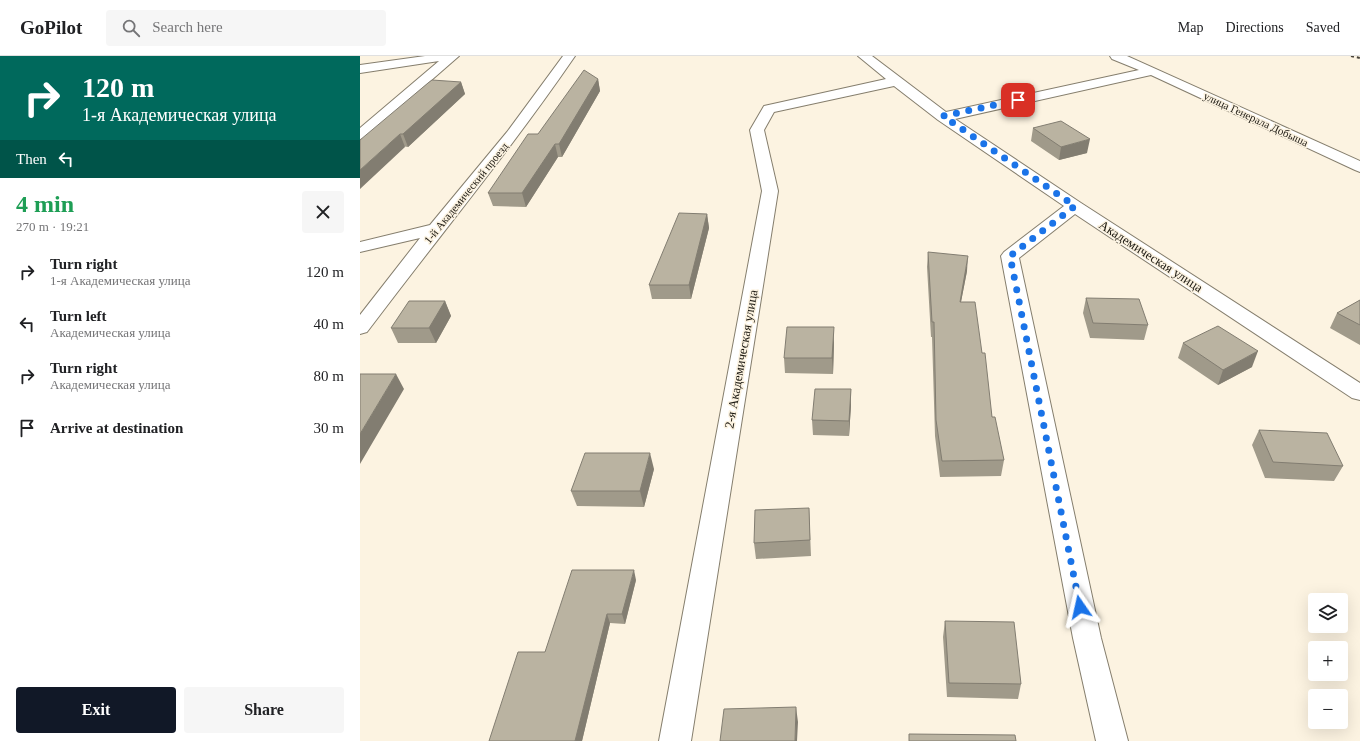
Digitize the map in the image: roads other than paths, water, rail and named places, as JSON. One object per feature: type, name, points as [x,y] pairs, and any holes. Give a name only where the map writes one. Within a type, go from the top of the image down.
[{"type":"street","points":[[360,69],[452,56]]},
{"type":"street","points":[[360,135],[452,56]]},
{"type":"street","name":"1-й Академический проезд","points":[[360,328],[436,229],[512,135],[569,56]]},
{"type":"street","name":"Академическая улица","points":[[864,56],[943,116],[1075,206],[1360,393]]},
{"type":"street","points":[[1116,56],[1152,71]]},
{"type":"street","points":[[943,116],[1152,71]]},
{"type":"street","name":"улица Генерала Добыша","points":[[1152,71],[1360,167]]},
{"type":"street","name":"2-я Академическая улица","points":[[675,741],[770,191],[757,130],[769,109],[897,82]]},
{"type":"street","points":[[1075,206],[1010,256],[1087,638],[1112,741]]},
{"type":"street","points":[[360,247],[436,229]]},
{"type":"railway","points":[[1351,56],[1360,58]]}]
